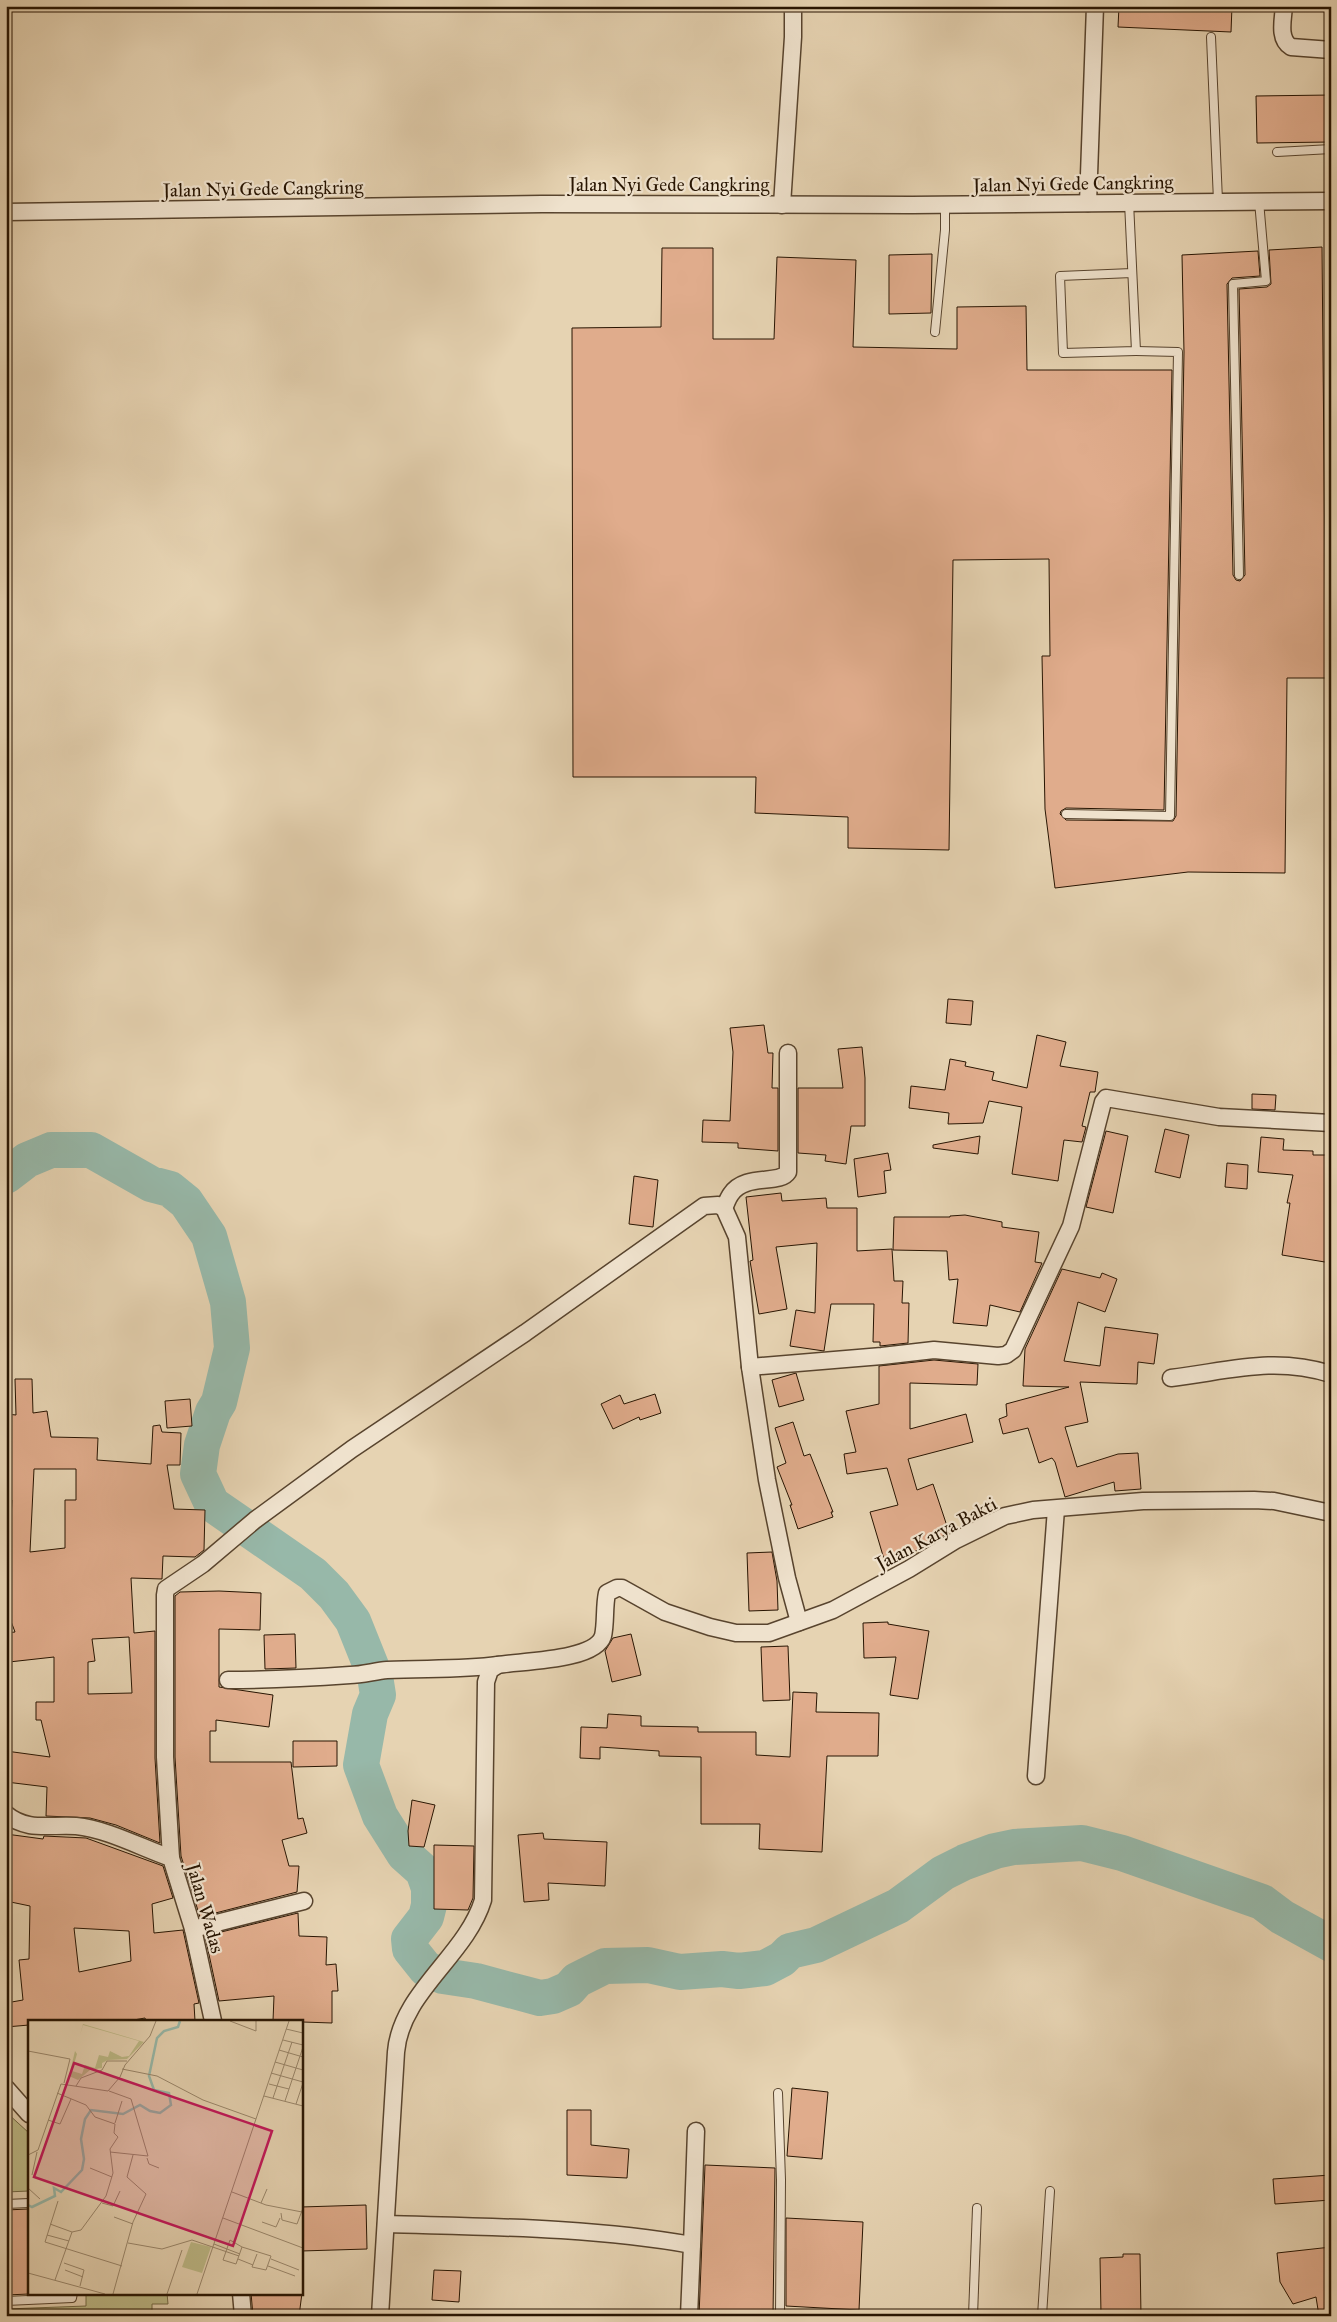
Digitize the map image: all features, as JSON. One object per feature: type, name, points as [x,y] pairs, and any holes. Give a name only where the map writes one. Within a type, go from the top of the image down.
[{"type":"street","points":[[782,205],[793,37],[793,6]]},
{"type":"street","points":[[1088,203],[1095,6]]},
{"type":"street","points":[[1284,6],[1282,39],[1286,44],[1290,47],[1331,50]]},
{"type":"street","name":"Jalan Nyi Gede Cangkring","points":[[6,212],[542,204],[782,205],[1331,201]]},
{"type":"street","points":[[724,1208],[731,1193],[743,1184],[759,1179],[782,1178],[788,1172],[788,1053]]},
{"type":"street","points":[[750,1367],[934,1350],[998,1356],[1006,1355],[1013,1350],[1071,1226],[1103,1102],[1106,1098],[1219,1117],[1331,1123]]},
{"type":"street","points":[[171,1858],[165,1757],[166,1589],[203,1564],[255,1520],[352,1449],[525,1333],[704,1206],[718,1205],[724,1208],[737,1237],[750,1367],[767,1480],[787,1578],[799,1622]]},
{"type":"street","points":[[1171,1378],[1271,1364],[1314,1368],[1331,1374]]},
{"type":"street","name":"Jalan Karya Bakti","points":[[498,1664],[557,1658],[592,1650],[603,1636],[607,1594],[617,1588],[622,1588],[665,1612],[710,1627],[736,1633],[769,1633],[833,1610],[909,1569],[956,1540],[1005,1516],[1033,1510],[1144,1500],[1254,1500],[1274,1501],[1331,1513]]},
{"type":"street","points":[[1036,1776],[1056,1509]]},
{"type":"street","points":[[228,1680],[274,1680],[309,1676],[351,1675],[387,1670],[434,1670],[498,1664]]},
{"type":"street","points":[[380,2316],[398,2039],[400,2028],[430,1982],[475,1920],[483,1900],[486,1682],[490,1670],[498,1664]]},
{"type":"street","name":"Jalan Wadas","points":[[6,1814],[28,1826],[78,1826],[96,1830],[171,1858],[193,1929],[213,2020]]},
{"type":"street","points":[[193,1929],[304,1900]]},
{"type":"street","points":[[6,2088],[28,2113]]},
{"type":"street","points":[[689,2316],[696,2130]]},
{"type":"street","points":[[386,2224],[533,2229],[638,2237],[692,2245]]},
{"type":"street","points":[[241,2294],[243,2316]]},
{"type":"lane","points":[[1211,37],[1218,201]]},
{"type":"lane","points":[[1277,152],[1331,149]]},
{"type":"lane","points":[[1239,575],[1233,284],[1266,281],[1259,201]]},
{"type":"lane","points":[[1129,202],[1136,351]]},
{"type":"lane","points":[[935,332],[945,230],[945,204]]},
{"type":"lane","points":[[1066,814],[1170,816],[1178,352],[1063,353],[1060,276],[1132,273]]},
{"type":"lane","points":[[778,2093],[782,2180],[780,2316]]},
{"type":"lane","points":[[1042,2316],[1050,2191]]},
{"type":"lane","points":[[6,2204],[28,2203]]},
{"type":"lane","points":[[972,2316],[976,2208]]},
{"type":"lane","points":[[6,2301],[72,2298],[73,2294]]},
{"type":"shaded area","points":[[6,2112],[28,2132],[28,2191],[6,2192]]},
{"type":"shaded area","points":[[86,2294],[167,2294],[168,2304],[152,2304],[152,2316],[21,2316],[21,2313],[6,2314],[6,2309],[86,2306]]},
{"type":"building","points":[[1119,6],[1232,6],[1231,32],[1118,27]]},
{"type":"building","points":[[1331,95],[1331,142],[1257,143],[1256,96]]},
{"type":"building","points":[[1322,247],[1326,678],[1287,678],[1285,873],[1188,872],[1055,888],[1045,809],[1042,656],[1050,656],[1049,559],[953,560],[949,850],[848,848],[848,817],[755,813],[756,777],[573,777],[572,328],[661,327],[662,248],[713,248],[713,339],[774,339],[777,257],[856,260],[853,347],[957,349],[957,307],[1026,306],[1027,370],[1172,370],[1164,810],[1066,808],[1060,814],[1066,820],[1173,821],[1176,816],[1184,352],[1182,255],[1258,251],[1260,276],[1232,278],[1227,284],[1233,575],[1236,580],[1240,581],[1245,575],[1239,289],[1267,287],[1271,284],[1269,250]]},
{"type":"building","points":[[932,254],[931,313],[889,314],[889,255]]},
{"type":"building","points":[[948,999],[973,1001],[971,1025],[946,1023]]},
{"type":"building","points":[[764,1025],[768,1053],[773,1053],[772,1088],[778,1088],[778,1151],[738,1148],[738,1143],[702,1142],[703,1120],[730,1121],[733,1052],[730,1028]]},
{"type":"building","points":[[1037,1035],[1066,1042],[1060,1066],[1098,1072],[1095,1092],[1090,1092],[1082,1126],[1086,1127],[1082,1142],[1064,1140],[1058,1181],[1012,1174],[1022,1107],[989,1101],[983,1123],[948,1124],[949,1113],[909,1108],[911,1086],[945,1090],[950,1059],[966,1062],[965,1066],[994,1072],[992,1080],[1027,1088]]},
{"type":"building","points":[[862,1047],[865,1078],[865,1126],[851,1126],[846,1164],[825,1161],[826,1155],[798,1153],[798,1088],[843,1088],[838,1049]]},
{"type":"building","points":[[1252,1094],[1276,1095],[1275,1110],[1252,1109]]},
{"type":"building","points":[[1165,1129],[1189,1135],[1180,1178],[1155,1172]]},
{"type":"building","points":[[1106,1131],[1128,1136],[1113,1213],[1086,1207]]},
{"type":"building","points":[[980,1136],[978,1154],[933,1148],[933,1145]]},
{"type":"building","points":[[1261,1137],[1284,1139],[1283,1150],[1313,1151],[1313,1155],[1331,1155],[1331,1263],[1282,1255],[1290,1203],[1287,1203],[1293,1175],[1258,1172]]},
{"type":"building","points":[[888,1153],[891,1170],[884,1171],[886,1193],[858,1197],[854,1159]]},
{"type":"building","points":[[1227,1163],[1248,1165],[1247,1189],[1225,1187]]},
{"type":"building","points":[[634,1176],[658,1180],[653,1227],[629,1224]]},
{"type":"building","points":[[781,1193],[782,1201],[826,1198],[827,1208],[857,1208],[857,1251],[892,1249],[894,1281],[903,1281],[902,1303],[909,1303],[908,1343],[880,1346],[880,1342],[873,1342],[874,1304],[831,1304],[824,1351],[790,1346],[796,1310],[815,1313],[817,1243],[776,1247],[787,1309],[759,1314],[750,1261],[753,1260],[746,1197]]},
{"type":"building","points":[[965,1215],[1002,1222],[1002,1227],[1039,1232],[1035,1262],[1042,1263],[1020,1312],[990,1305],[987,1326],[953,1323],[958,1279],[949,1280],[947,1251],[893,1250],[894,1217],[950,1217]]},
{"type":"building","points":[[1062,1269],[1100,1278],[1102,1273],[1117,1279],[1105,1312],[1078,1302],[1064,1361],[1100,1366],[1105,1327],[1158,1334],[1154,1364],[1138,1362],[1137,1384],[1080,1382],[1088,1422],[1065,1427],[1077,1467],[1118,1454],[1138,1453],[1141,1489],[1115,1491],[1114,1482],[1065,1497],[1055,1462],[1052,1458],[1039,1463],[1028,1428],[1003,1434],[999,1419],[1007,1416],[1006,1404],[1069,1387],[1023,1386],[1025,1349]]},
{"type":"building","points":[[934,1360],[978,1364],[977,1385],[910,1383],[910,1429],[966,1414],[973,1442],[908,1459],[917,1490],[933,1484],[949,1532],[923,1549],[884,1559],[870,1512],[898,1505],[887,1468],[847,1474],[844,1454],[856,1452],[846,1411],[879,1404],[879,1366]]},
{"type":"building","points":[[796,1373],[804,1400],[779,1407],[772,1380]]},
{"type":"building","points":[[15,1379],[32,1379],[33,1413],[47,1411],[51,1437],[98,1438],[97,1460],[151,1464],[153,1426],[160,1425],[162,1432],[181,1433],[180,1465],[167,1465],[174,1509],[205,1510],[204,1550],[195,1557],[163,1556],[162,1579],[131,1578],[134,1633],[155,1631],[155,1758],[160,1843],[116,1825],[90,1818],[46,1816],[47,1787],[6,1782],[6,1751],[50,1757],[41,1720],[36,1720],[36,1702],[54,1702],[54,1657],[9,1662],[6,1640],[6,1633],[15,1632],[6,1608],[6,1555],[9,1554],[12,1500],[6,1500],[6,1414],[16,1415]],"holes":[[[34,1469],[76,1469],[76,1500],[65,1500],[65,1548],[30,1552]],[[129,1637],[132,1693],[88,1694],[88,1662],[95,1661],[92,1639]]]},
{"type":"building","points":[[655,1394],[661,1413],[640,1420],[639,1417],[613,1429],[601,1404],[620,1395],[624,1404]]},
{"type":"building","points":[[190,1399],[192,1426],[167,1428],[165,1401]]},
{"type":"building","points":[[793,1422],[804,1456],[810,1454],[833,1512],[831,1512],[833,1517],[798,1529],[790,1505],[792,1505],[777,1467],[786,1463],[775,1428]]},
{"type":"building","points":[[772,1552],[777,1581],[778,1610],[749,1611],[747,1553]]},
{"type":"building","points":[[180,1592],[261,1593],[260,1630],[219,1629],[219,1687],[273,1695],[269,1727],[216,1720],[216,1731],[210,1731],[210,1762],[291,1762],[298,1819],[303,1818],[307,1833],[282,1840],[289,1866],[299,1866],[297,1892],[200,1917],[181,1856],[175,1757],[175,1596]]},
{"type":"building","points":[[888,1622],[888,1624],[929,1631],[918,1699],[890,1695],[896,1657],[864,1658],[863,1623]]},
{"type":"building","points":[[295,1634],[296,1668],[265,1669],[264,1635]]},
{"type":"building","points":[[631,1634],[641,1675],[612,1682],[605,1651],[613,1638]]},
{"type":"building","points":[[788,1646],[790,1700],[763,1701],[761,1647]]},
{"type":"building","points":[[793,1692],[817,1693],[816,1712],[879,1713],[878,1756],[827,1756],[822,1852],[759,1849],[760,1824],[701,1824],[701,1757],[659,1756],[659,1751],[600,1747],[600,1759],[580,1758],[581,1727],[607,1728],[608,1714],[641,1716],[641,1726],[698,1727],[698,1732],[756,1732],[756,1755],[790,1757]]},
{"type":"building","points":[[293,1741],[337,1741],[337,1766],[293,1767]]},
{"type":"building","points":[[412,1800],[435,1805],[424,1847],[409,1846],[408,1831]]},
{"type":"building","points":[[543,1833],[544,1839],[607,1842],[605,1886],[548,1883],[549,1900],[524,1902],[518,1835]]},
{"type":"building","points":[[6,1834],[43,1839],[44,1836],[86,1838],[163,1866],[173,1898],[152,1904],[154,1933],[183,1930],[199,2003],[194,2004],[195,2020],[146,2020],[145,2018],[134,2020],[28,2020],[28,2025],[6,2027],[6,2003],[23,2000],[19,1960],[29,1959],[30,1906],[6,1901]],"holes":[[[74,1928],[129,1931],[131,1961],[79,1972]]]},
{"type":"building","points":[[434,1845],[474,1846],[473,1898],[468,1910],[434,1909]]},
{"type":"building","points":[[298,1913],[299,1936],[327,1937],[326,1965],[336,1964],[338,1991],[332,1991],[332,2023],[273,2020],[274,1996],[219,2001],[205,1936]]},
{"type":"building","points":[[792,2088],[828,2092],[822,2159],[787,2156]]},
{"type":"building","points":[[567,2110],[591,2110],[591,2145],[629,2149],[627,2178],[567,2175]]},
{"type":"building","points":[[705,2165],[775,2168],[773,2316],[699,2316]]},
{"type":"building","points":[[1331,2175],[1331,2200],[1275,2204],[1273,2179]]},
{"type":"building","points":[[366,2205],[367,2249],[302,2251],[302,2207]]},
{"type":"building","points":[[28,2209],[29,2294],[6,2295],[6,2210]]},
{"type":"building","points":[[786,2218],[863,2222],[859,2310],[786,2306]]},
{"type":"building","points":[[1331,2247],[1331,2316],[1319,2316],[1316,2297],[1293,2304],[1280,2282],[1277,2253]]},
{"type":"building","points":[[1123,2254],[1140,2254],[1141,2316],[1124,2316],[1124,2313],[1101,2314],[1100,2258],[1123,2257]]},
{"type":"building","points":[[434,2270],[461,2271],[459,2302],[432,2300]]},
{"type":"building","points":[[251,2294],[302,2294],[299,2316],[253,2316]]},
{"type":"waterway","points":[[6,1176],[27,1160],[51,1150],[91,1150],[151,1184],[170,1189],[186,1202],[209,1236],[228,1302],[232,1348],[219,1402],[213,1412],[202,1445],[198,1474],[212,1504],[313,1574],[334,1595],[353,1621],[375,1676],[378,1695],[370,1714],[361,1765],[380,1816],[404,1854],[423,1871],[429,1888],[429,1905],[426,1917],[409,1939],[410,1949],[426,1969],[443,1976],[476,1981],[540,1998],[553,1996],[569,1989],[577,1980],[605,1966],[648,1965],[680,1972],[722,1969],[739,1971],[765,1968],[782,1959],[790,1951],[816,1945],[898,1906],[943,1873],[965,1862],[995,1851],[1014,1847],[1082,1843],[1122,1853],[1262,1902],[1282,1917],[1331,1944]]}]
